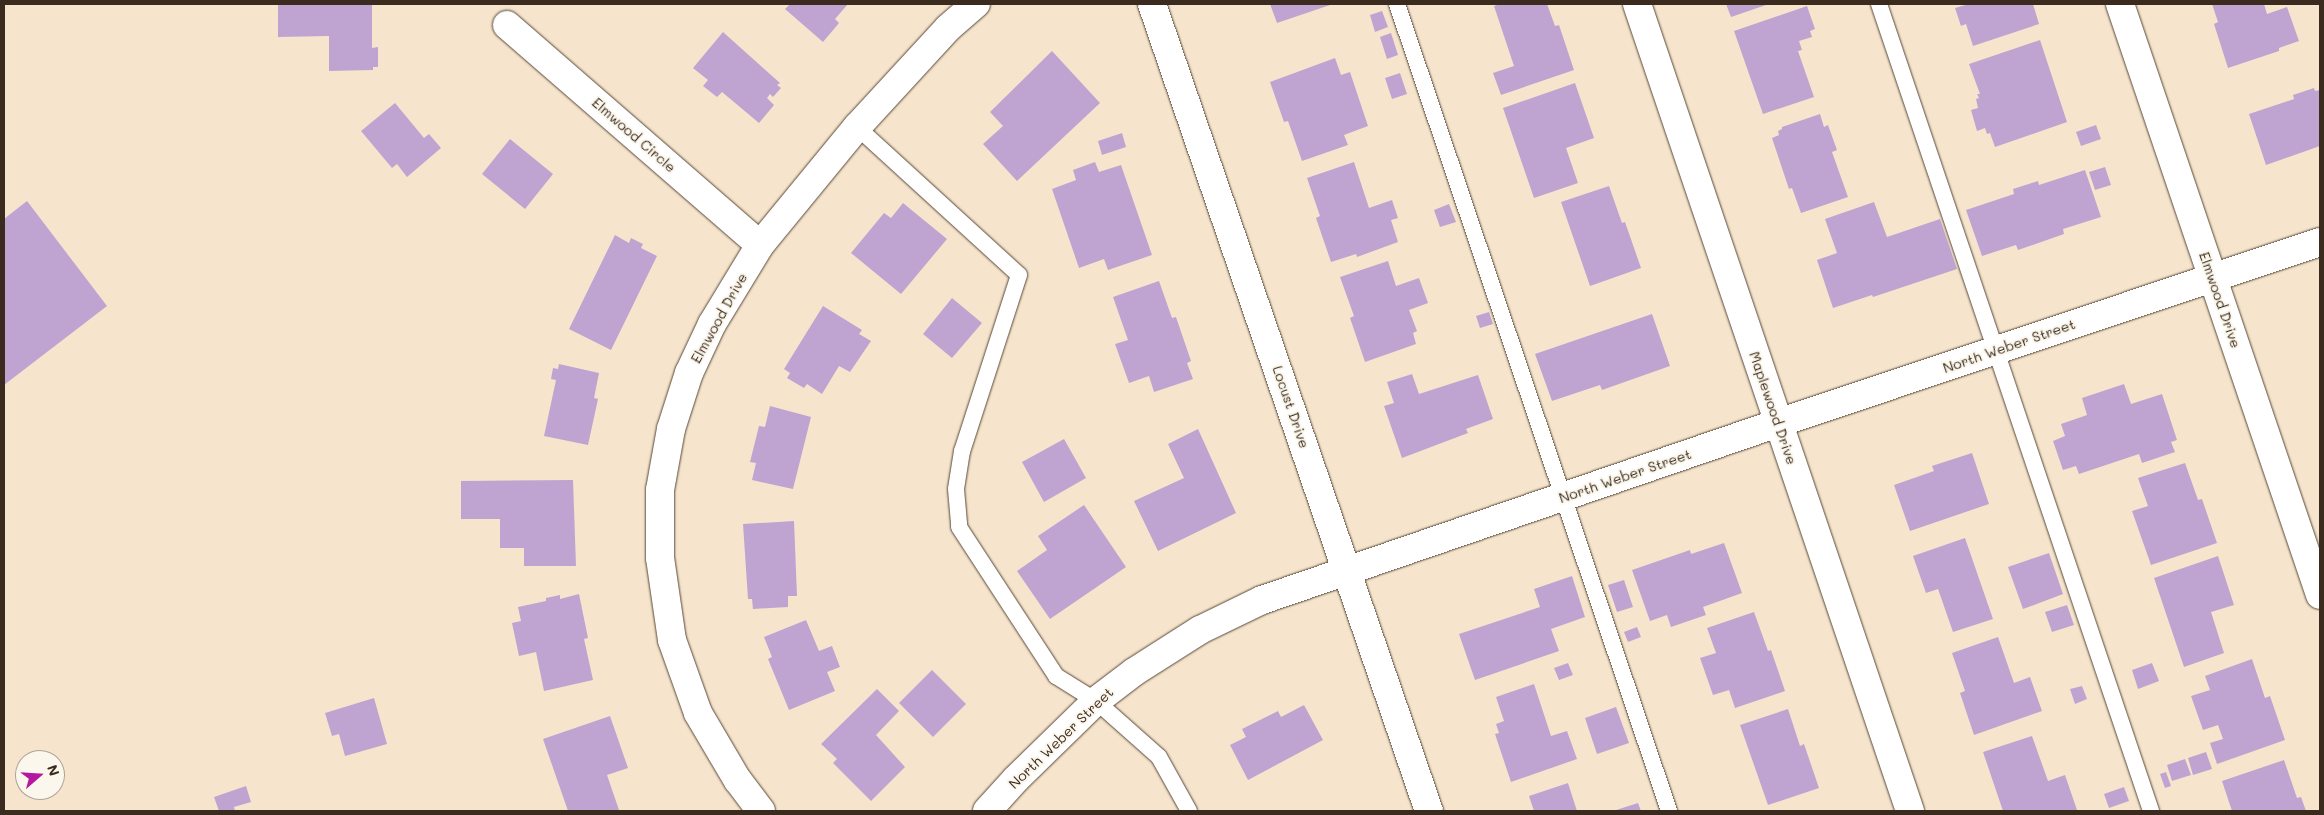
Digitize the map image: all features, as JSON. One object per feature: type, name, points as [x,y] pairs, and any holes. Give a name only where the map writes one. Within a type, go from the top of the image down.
[{"type":"street","name":"Elmwood Drive","points":[[761,811],[738,781],[698,713],[672,640],[660,558],[660,490],[671,429],[689,373],[712,324],[760,245],[857,127],[948,28],[976,4]]},
{"type":"street","name":"Locust Drive","points":[[1152,4],[1429,811]]},
{"type":"street","name":"Maplewood Drive","points":[[1637,4],[1910,811]]},
{"type":"street","name":"Elmwood Drive","points":[[2120,4],[2320,595]]},
{"type":"street","name":"Elmwood Circle","points":[[507,26],[760,245]]},
{"type":"street","name":"North Weber Street","points":[[987,811],[1022,773],[1096,701],[1134,672],[1200,630],[1262,600],[1778,423],[2320,242]]},
{"type":"lane","points":[[1397,4],[1669,811]]},
{"type":"lane","points":[[1880,4],[2151,811]]},
{"type":"lane","points":[[857,127],[1019,275],[962,451],[956,489],[959,527],[1056,676],[1096,701],[1159,757],[1189,811]]},
{"type":"building","points":[[278,4],[372,4],[372,48],[378,47],[378,67],[373,67],[373,70],[329,71],[329,36],[278,37]]},
{"type":"building","points":[[790,4],[848,4],[835,19],[839,23],[823,42],[785,9]]},
{"type":"building","points":[[1270,4],[1333,4],[1277,23]]},
{"type":"building","points":[[1500,4],[1547,4],[1555,26],[1559,25],[1574,70],[1501,95],[1493,73],[1514,66],[1494,6]]},
{"type":"building","points":[[1726,4],[1769,4],[1731,17]]},
{"type":"building","points":[[1969,4],[2033,4],[2039,24],[1973,46],[1966,24],[1961,26],[1955,8]]},
{"type":"building","points":[[2212,4],[2264,4],[2267,14],[2287,7],[2299,41],[2279,48],[2279,51],[2228,68],[2214,24],[2218,22]]},
{"type":"building","points":[[1807,6],[1815,29],[1810,31],[1812,37],[1799,41],[1802,50],[1798,51],[1814,97],[1763,114],[1734,31]]},
{"type":"building","points":[[1382,11],[1388,27],[1375,32],[1370,15]]},
{"type":"building","points":[[723,32],[780,83],[777,85],[781,88],[773,97],[770,94],[767,98],[774,105],[759,123],[722,92],[717,97],[703,86],[708,80],[693,68]]},
{"type":"building","points":[[1391,33],[1398,55],[1387,59],[1380,37]]},
{"type":"building","points":[[2040,40],[2067,122],[1995,147],[1990,133],[1987,134],[1985,128],[1977,131],[1971,110],[1978,108],[1976,99],[1979,98],[1977,94],[1980,94],[1969,64]]},
{"type":"building","points":[[1052,51],[1100,103],[1017,181],[983,144],[1003,126],[990,112]]},
{"type":"building","points":[[1335,58],[1341,75],[1350,72],[1368,126],[1344,135],[1348,145],[1302,161],[1288,121],[1284,122],[1270,82]]},
{"type":"building","points":[[1400,73],[1407,94],[1392,99],[1385,78]]},
{"type":"building","points":[[1575,83],[1594,138],[1566,148],[1578,183],[1534,198],[1503,108]]},
{"type":"building","points":[[2314,88],[2315,91],[2320,90],[2320,146],[2266,165],[2249,114],[2294,99],[2293,95]]},
{"type":"building","points":[[395,103],[424,138],[429,134],[441,148],[407,177],[397,164],[392,168],[361,131]]},
{"type":"building","points":[[1820,114],[1824,127],[1828,125],[1837,150],[1832,152],[1848,197],[1801,213],[1792,188],[1789,189],[1772,138],[1779,135],[1778,131],[1782,127]]},
{"type":"building","points":[[2096,125],[2101,139],[2081,146],[2076,132]]},
{"type":"building","points":[[1122,133],[1126,147],[1102,155],[1098,141]]},
{"type":"building","points":[[510,139],[553,174],[525,209],[482,174]]},
{"type":"building","points":[[1095,162],[1099,172],[1121,165],[1152,255],[1108,270],[1104,259],[1079,268],[1052,189],[1076,180],[1073,170]]},
{"type":"building","points":[[1354,162],[1369,208],[1392,200],[1398,218],[1391,220],[1398,242],[1357,257],[1356,254],[1331,262],[1316,218],[1320,216],[1307,178]]},
{"type":"building","points":[[2105,167],[2111,185],[2095,190],[2089,172]]},
{"type":"building","points":[[2085,170],[2101,217],[2063,229],[2064,234],[2018,250],[2016,245],[1982,256],[1966,210],[2014,194],[2013,189],[2038,181],[2039,185]]},
{"type":"building","points":[[1609,186],[1622,223],[1625,222],[1641,268],[1590,286],[1561,202]]},
{"type":"building","points":[[27,201],[107,306],[4,385],[4,219]]},
{"type":"building","points":[[1874,202],[1887,237],[1940,219],[1957,269],[1873,297],[1872,295],[1833,308],[1817,260],[1837,253],[1825,219]]},
{"type":"building","points":[[903,203],[947,239],[901,294],[851,253],[884,213],[891,218]]},
{"type":"building","points":[[1449,204],[1456,222],[1440,227],[1434,210]]},
{"type":"building","points":[[615,235],[629,243],[631,238],[643,244],[641,248],[657,256],[611,350],[569,329]]},
{"type":"building","points":[[1388,261],[1396,286],[1419,278],[1428,303],[1409,310],[1417,331],[1413,333],[1416,344],[1365,362],[1350,318],[1354,316],[1340,277]]},
{"type":"building","points":[[1159,281],[1172,318],[1176,317],[1191,361],[1187,363],[1193,379],[1154,392],[1149,376],[1129,383],[1115,344],[1128,340],[1113,297]]},
{"type":"building","points":[[952,298],[982,323],[952,358],[923,334]]},
{"type":"building","points":[[823,306],[862,330],[859,334],[871,341],[850,372],[839,366],[822,394],[807,384],[804,388],[787,378],[790,373],[784,369]]},
{"type":"building","points":[[1489,312],[1493,324],[1480,328],[1476,316]]},
{"type":"building","points":[[1652,314],[1670,366],[1602,390],[1600,385],[1552,401],[1535,354]]},
{"type":"building","points":[[559,364],[599,373],[594,398],[598,399],[588,445],[544,436],[556,380],[551,379],[553,368],[558,369]]},
{"type":"building","points":[[1412,374],[1419,394],[1478,375],[1493,419],[1466,429],[1468,433],[1402,458],[1384,406],[1394,403],[1387,382]]},
{"type":"building","points":[[2124,384],[2131,404],[2162,394],[2177,440],[2171,442],[2175,452],[2142,463],[2139,454],[2079,474],[2076,466],[2063,470],[2053,441],[2065,436],[2061,424],[2087,415],[2082,398]]},
{"type":"building","points":[[770,406],[811,417],[793,489],[752,480],[756,463],[750,462],[759,426],[765,427]]},
{"type":"building","points":[[1198,429],[1236,513],[1158,551],[1134,501],[1184,478],[1168,444]]},
{"type":"building","points":[[1064,439],[1086,478],[1044,502],[1022,462]]},
{"type":"building","points":[[1972,453],[1989,504],[1910,531],[1894,485],[1934,471],[1932,466]]},
{"type":"building","points":[[2185,463],[2198,500],[2202,499],[2217,543],[2151,565],[2132,511],[2148,506],[2138,478]]},
{"type":"building","points":[[573,480],[576,566],[524,566],[524,548],[500,548],[500,519],[461,519],[461,481]]},
{"type":"building","points":[[1084,505],[1126,567],[1050,619],[1017,571],[1047,550],[1038,536]]},
{"type":"building","points":[[794,521],[797,596],[788,596],[788,607],[753,609],[752,599],[748,599],[743,524]]},
{"type":"building","points":[[1965,538],[1993,619],[1953,632],[1938,589],[1926,593],[1913,556]]},
{"type":"building","points":[[1724,543],[1742,593],[1703,607],[1706,615],[1671,627],[1667,615],[1650,621],[1632,570],[1690,550],[1691,554]]},
{"type":"building","points":[[2049,553],[2063,594],[2023,609],[2008,567]]},
{"type":"building","points":[[2218,556],[2234,605],[2211,612],[2224,653],[2184,667],[2154,578]]},
{"type":"building","points":[[1572,576],[1585,617],[1551,629],[1559,651],[1475,680],[1459,634],[1540,607],[1534,589]]},
{"type":"building","points":[[1624,580],[1633,607],[1617,612],[1608,585]]},
{"type":"building","points":[[579,594],[588,638],[584,639],[593,680],[544,691],[536,652],[519,656],[512,623],[521,621],[518,607],[546,601],[546,598],[560,595],[560,599]]},
{"type":"building","points":[[2067,605],[2074,625],[2052,632],[2045,612]]},
{"type":"building","points":[[1754,612],[1768,651],[1771,650],[1785,691],[1735,708],[1729,690],[1713,695],[1700,658],[1716,653],[1707,628]]},
{"type":"building","points":[[806,620],[819,651],[832,646],[840,667],[827,672],[835,691],[789,710],[768,659],[772,657],[764,637]]},
{"type":"building","points":[[1637,627],[1641,637],[1628,642],[1624,632]]},
{"type":"building","points":[[1998,637],[2014,683],[2030,677],[2042,711],[1974,735],[1960,693],[1965,691],[1952,653]]},
{"type":"building","points":[[2252,659],[2265,698],[2270,696],[2285,740],[2217,764],[2210,743],[2223,739],[2218,725],[2203,730],[2191,696],[2210,690],[2205,676]]},
{"type":"building","points":[[1568,663],[1573,675],[1559,680],[1554,668]]},
{"type":"building","points":[[2152,663],[2159,681],[2138,689],[2132,670]]},
{"type":"building","points":[[932,670],[966,704],[933,737],[899,703]]},
{"type":"building","points":[[1534,684],[1551,736],[1567,731],[1577,759],[1511,782],[1495,734],[1499,733],[1496,724],[1504,721],[1496,697]]},
{"type":"building","points":[[2082,686],[2087,699],[2075,704],[2070,689]]},
{"type":"building","points":[[877,689],[899,711],[876,735],[905,767],[871,801],[833,763],[837,759],[821,744]]},
{"type":"building","points":[[374,698],[387,744],[345,756],[339,734],[332,736],[325,713]]},
{"type":"building","points":[[1304,705],[1323,740],[1248,780],[1230,745],[1246,737],[1242,729],[1278,711],[1281,717]]},
{"type":"building","points":[[1616,707],[1629,743],[1597,754],[1585,718]]},
{"type":"building","points":[[1788,709],[1800,746],[1804,744],[1819,788],[1768,805],[1740,725]]},
{"type":"building","points":[[610,716],[628,768],[607,775],[619,810],[568,811],[543,739]]},
{"type":"building","points":[[2032,736],[2048,781],[2065,775],[2077,810],[2003,811],[1983,752]]},
{"type":"building","points":[[2206,752],[2212,769],[2193,775],[2188,758]]},
{"type":"building","points":[[2185,759],[2191,775],[2172,781],[2167,765]]},
{"type":"building","points":[[2284,760],[2297,798],[2301,797],[2306,811],[2232,811],[2222,781]]},
{"type":"building","points":[[2166,772],[2171,786],[2165,788],[2160,774]]},
{"type":"building","points":[[1568,783],[1577,811],[1534,811],[1529,796]]},
{"type":"building","points":[[246,786],[251,802],[234,807],[235,811],[219,811],[214,797]]},
{"type":"building","points":[[2124,787],[2129,801],[2109,808],[2104,794]]},
{"type":"building","points":[[1638,803],[1641,811],[1613,811]]}]
